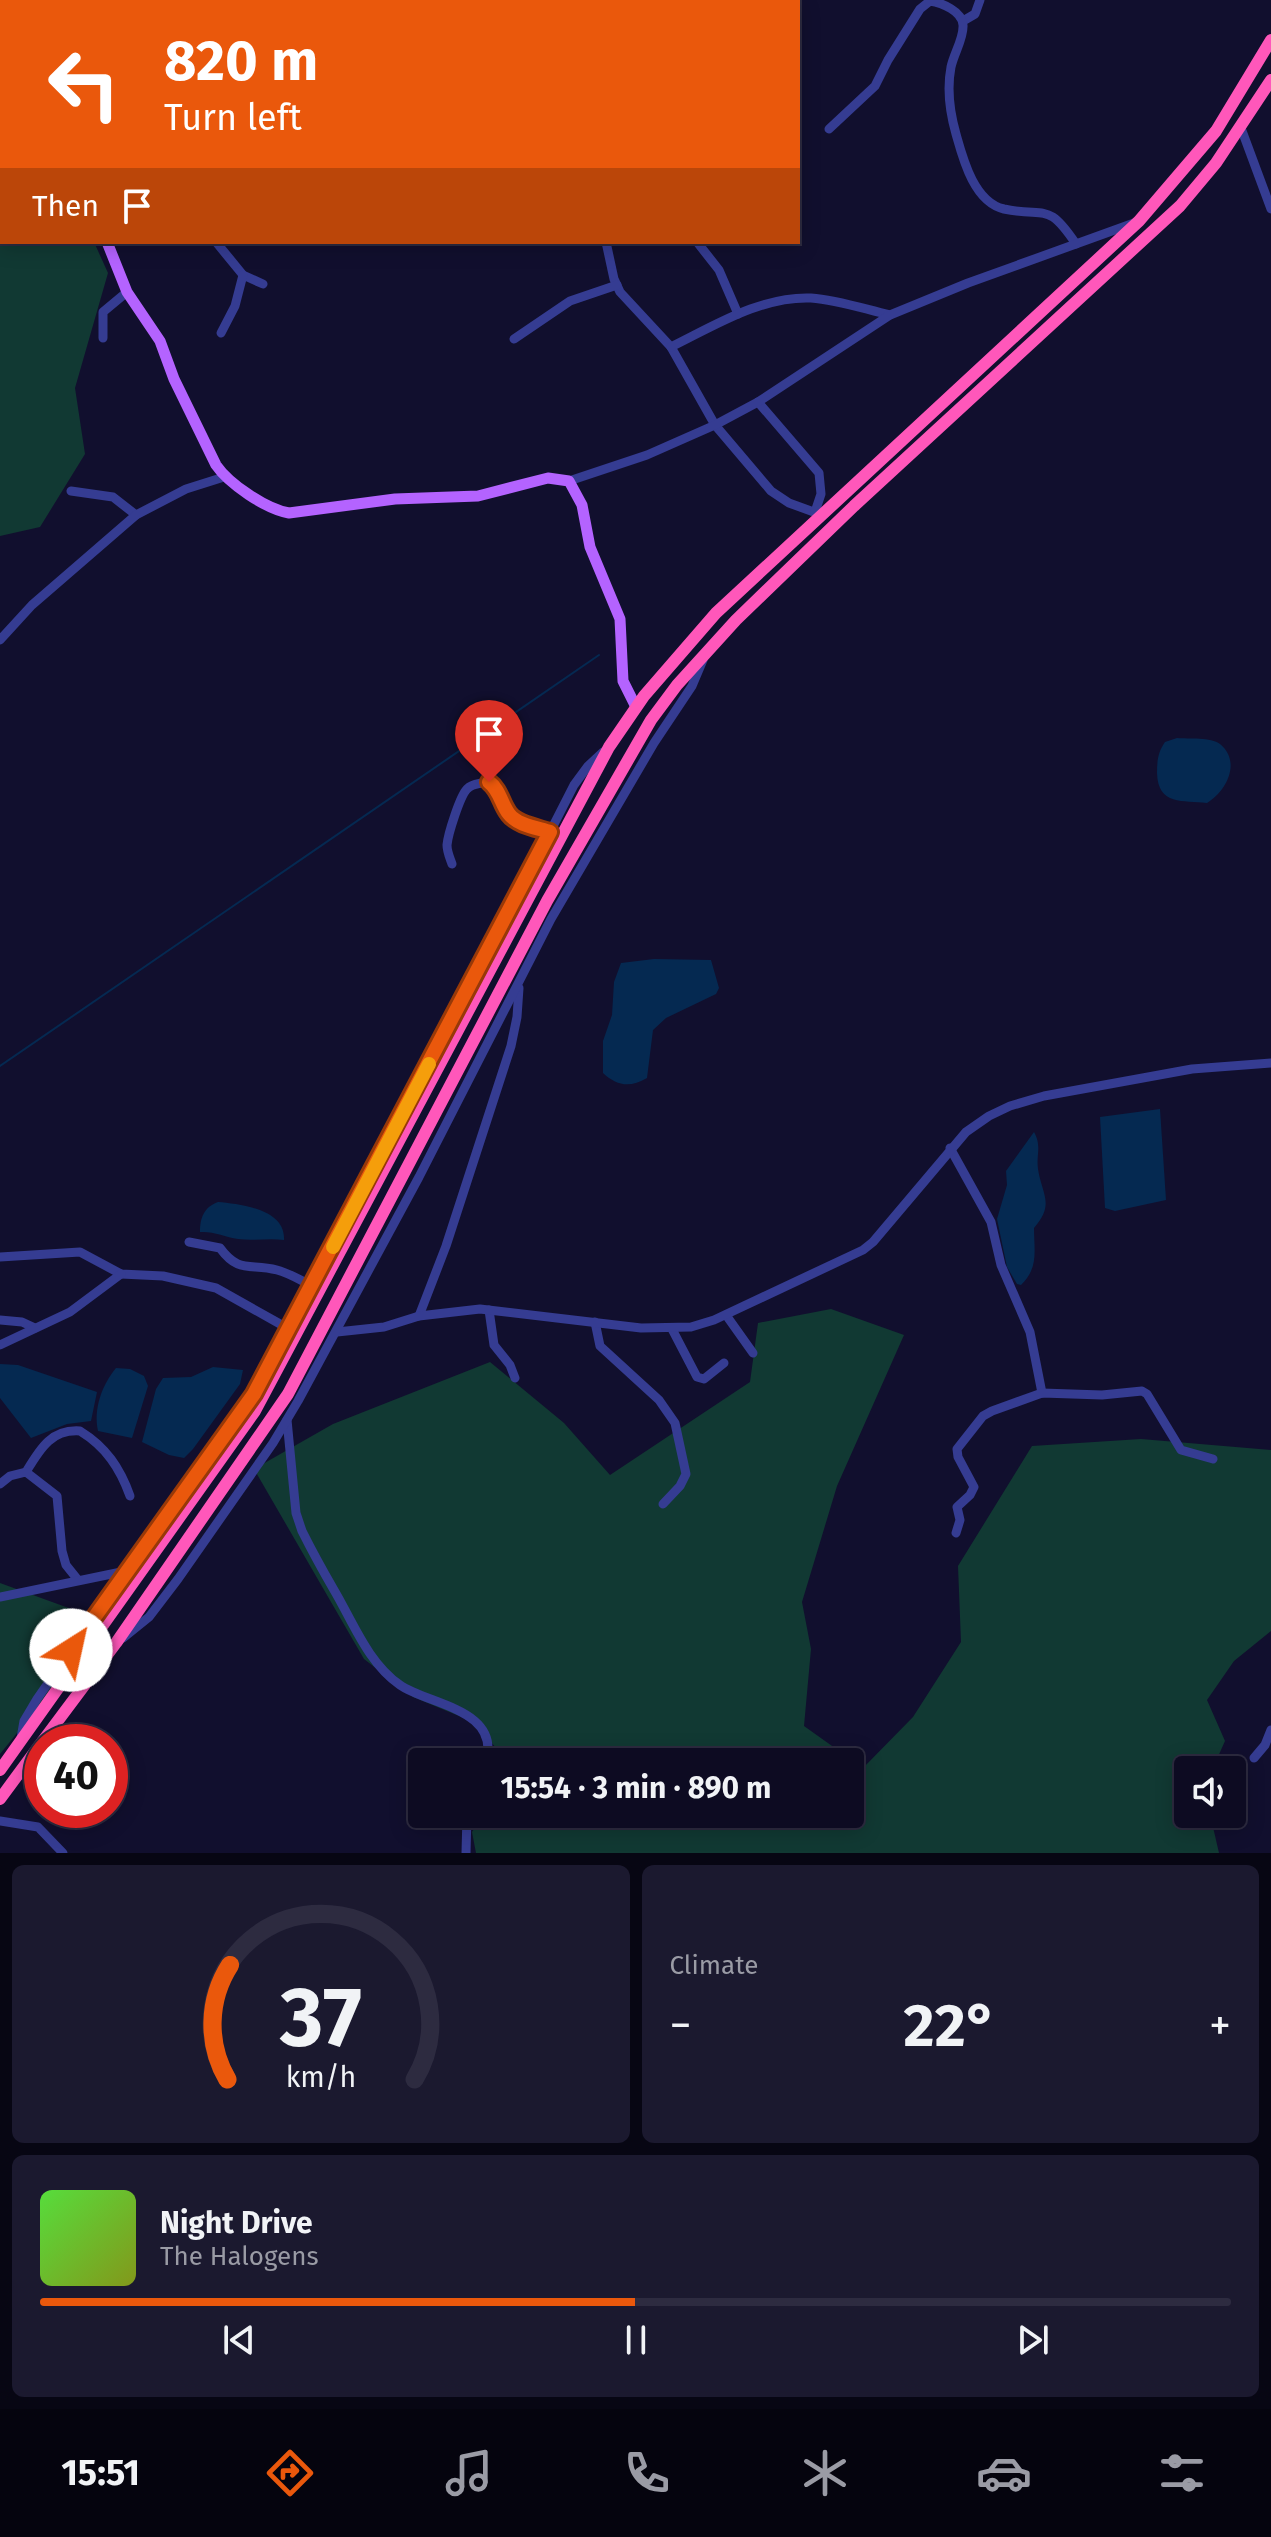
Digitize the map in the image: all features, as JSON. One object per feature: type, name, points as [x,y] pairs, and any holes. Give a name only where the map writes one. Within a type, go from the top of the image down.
[{"type":"highway","points":[[0,1770],[255,1411],[609,747],[636,707],[716,613],[819,514],[1139,221],[1216,131],[1271,40]]},
{"type":"highway","points":[[55,1724],[116,1643],[288,1394],[547,901],[651,720],[736,620],[854,506],[1180,206],[1241,128],[1271,80]]},
{"type":"highway","points":[[0,1799],[24,1766]]},
{"type":"main road","points":[[108,244],[127,292],[160,341],[174,379],[224,477],[275,510],[289,513],[395,499],[478,496],[548,478],[569,481],[582,505],[597,566],[620,619],[623,681],[636,707]]},
{"type":"street","points":[[829,129],[875,86],[920,9],[930,0],[949,8],[963,21],[951,66],[949,93],[953,124],[965,166],[983,197],[1002,209],[1041,212],[1054,217],[1076,244]]},
{"type":"street","points":[[963,21],[975,14],[980,0]]},
{"type":"street","points":[[1241,128],[1271,209]]},
{"type":"street","points":[[569,481],[647,455],[715,425],[758,402],[890,315],[1139,221]]},
{"type":"street","points":[[218,244],[243,275],[263,284]]},
{"type":"street","points":[[607,244],[617,285],[628,303],[671,347],[715,425],[771,491],[789,503],[819,514],[819,473],[758,402]]},
{"type":"street","points":[[699,244],[719,270],[738,314]]},
{"type":"street","points":[[221,333],[235,306],[243,275]]},
{"type":"street","points":[[514,339],[570,301],[617,285]]},
{"type":"street","points":[[103,338],[103,312],[127,292]]},
{"type":"street","points":[[671,347],[738,314],[769,304],[809,298],[890,315]]},
{"type":"street","points":[[0,640],[32,605],[136,515],[186,489],[224,477]]},
{"type":"street","points":[[71,491],[113,497],[136,515]]},
{"type":"street","points":[[116,1643],[149,1617],[287,1419],[337,1332],[551,919],[634,776],[692,686],[706,653]]},
{"type":"street","points":[[19,1746],[28,1712],[235,1422],[312,1286],[581,775],[609,747]]},
{"type":"street","points":[[452,864],[448,852],[449,837],[465,793],[470,787],[485,782],[492,784],[510,815],[550,832]]},
{"type":"street","points":[[419,1316],[446,1246],[511,1046],[520,981]]},
{"type":"street","points":[[337,1332],[384,1327],[419,1316],[489,1310],[641,1328],[691,1327],[726,1315],[863,1250],[966,1132],[1010,1106],[1044,1096],[1192,1069],[1271,1063]]},
{"type":"street","points":[[950,1148],[991,1222],[1001,1265],[1030,1332],[1042,1393]]},
{"type":"street","points":[[189,1242],[220,1248],[227,1258],[240,1266],[278,1270],[312,1286]]},
{"type":"street","points":[[0,1257],[80,1252],[121,1274],[163,1276],[216,1288],[289,1329]]},
{"type":"street","points":[[0,1345],[70,1312],[121,1274]]},
{"type":"street","points":[[489,1310],[494,1345],[510,1365],[515,1378]]},
{"type":"street","points":[[726,1315],[753,1353]]},
{"type":"street","points":[[0,1320],[22,1322],[35,1328]]},
{"type":"street","points":[[595,1322],[603,1350],[659,1400],[675,1423],[677,1444],[686,1474],[680,1486],[663,1504]]},
{"type":"street","points":[[672,1329],[697,1377],[704,1379],[724,1363]]},
{"type":"street","points":[[956,1533],[960,1520],[957,1507],[973,1492],[974,1487],[958,1457],[960,1444],[983,1416],[1042,1393],[1102,1395],[1142,1391],[1147,1394],[1181,1450],[1213,1459]]},
{"type":"street","points":[[287,1419],[296,1513],[302,1531],[358,1635],[388,1675],[403,1687],[456,1708],[482,1730],[488,1748]]},
{"type":"street","points":[[0,1484],[10,1476],[26,1472],[51,1437],[61,1432],[80,1431],[109,1454],[121,1471],[130,1496]]},
{"type":"street","points":[[26,1472],[57,1496],[62,1551],[66,1565],[78,1580]]},
{"type":"street","points":[[0,1597],[126,1571]]},
{"type":"street","points":[[1254,1758],[1265,1745],[1271,1730]]},
{"type":"street","points":[[0,1821],[38,1827],[63,1853]]},
{"type":"street","points":[[466,1853],[467,1828]]},
{"type":"green space","points":[[0,244],[95,244],[108,273],[75,388],[85,454],[40,527],[0,536]]},
{"type":"green space","points":[[831,1309],[904,1335],[837,1486],[802,1602],[811,1649],[804,1726],[835,1748],[496,1748],[476,1723],[413,1697],[364,1659],[254,1469],[333,1424],[490,1362],[564,1423],[610,1475],[750,1382],[758,1323]]},
{"type":"green space","points":[[1141,1439],[1271,1450],[1271,1631],[1234,1661],[1207,1700],[1225,1741],[1218,1756],[1174,1756],[1174,1828],[1213,1828],[1219,1853],[476,1853],[472,1832],[475,1828],[864,1828],[864,1767],[913,1717],[961,1642],[958,1566],[1032,1446]]},
{"type":"green space","points":[[0,1583],[107,1622],[0,1754]]},
{"type":"water","points":[[1177,738],[1211,740],[1227,751],[1231,768],[1229,776],[1220,792],[1207,803],[1173,799],[1158,784],[1159,753],[1165,742]]},
{"type":"water","points":[[654,959],[711,960],[719,988],[716,994],[666,1018],[653,1030],[647,1078],[635,1083],[619,1083],[603,1073],[603,1041],[612,1015],[614,982],[621,963]]},
{"type":"water","points":[[1160,1109],[1166,1200],[1115,1211],[1105,1208],[1100,1117]]},
{"type":"water","points":[[1034,1132],[1046,1206],[1034,1228],[1035,1251],[1031,1272],[1021,1285],[1017,1284],[1007,1267],[997,1219],[1007,1185],[1006,1171]]},
{"type":"water","points":[[218,1202],[249,1207],[270,1215],[278,1221],[284,1240],[238,1239],[200,1232],[204,1214]]},
{"type":"water","points":[[0,1364],[18,1365],[97,1392],[91,1421],[67,1424],[31,1438],[0,1398]]},
{"type":"water","points":[[213,1367],[243,1370],[240,1384],[193,1449],[184,1458],[169,1455],[142,1442],[156,1389],[163,1378],[191,1377]]},
{"type":"water","points":[[116,1368],[130,1369],[144,1376],[148,1386],[132,1438],[98,1431],[100,1398]]},
{"type":"waterway","points":[[0,1066],[599,655]]},
{"type":"slow traffic","points":[[333,1247],[429,1064]]},
{"type":"route","points":[[71,1650],[254,1394],[550,832],[515,820],[489,782]]}]
